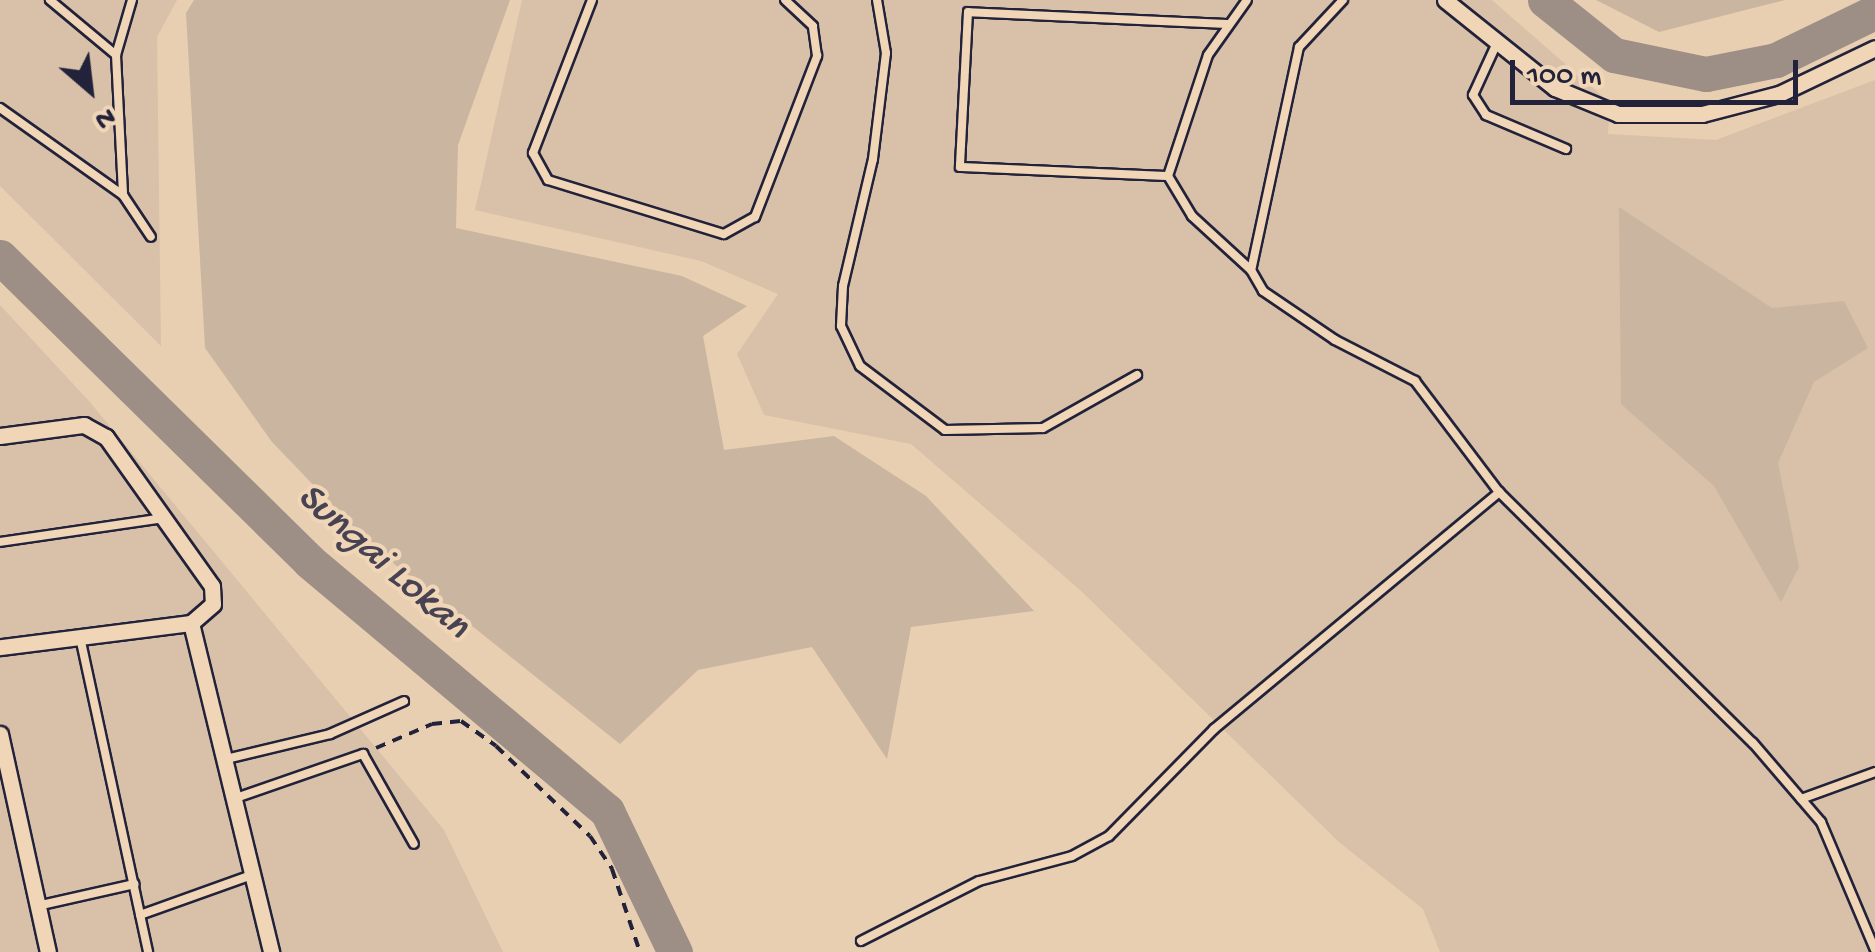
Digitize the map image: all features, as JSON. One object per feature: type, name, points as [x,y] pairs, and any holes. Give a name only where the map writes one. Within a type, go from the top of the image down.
[{"type":"street","points":[[1446,0],[1496,45],[1556,88],[1618,114],[1702,114],[1779,94],[1875,48]]},
{"type":"street","points":[[0,436],[84,426],[106,437],[212,586],[213,604],[192,623],[0,647]]},
{"type":"street","points":[[192,623],[271,952]]},
{"type":"street","points":[[0,734],[48,952]]},
{"type":"lane","points":[[50,0],[116,55]]},
{"type":"lane","points":[[123,195],[116,55],[132,0]]},
{"type":"lane","points":[[592,0],[533,153],[548,180],[724,234],[755,218],[817,56],[814,26],[785,0]]},
{"type":"lane","points":[[876,0],[886,53],[873,159],[843,286],[842,326],[860,366],[946,430],[1042,428],[1137,376]]},
{"type":"lane","points":[[1246,0],[1208,55],[1168,176],[1192,216],[1250,270],[1263,291],[1335,340],[1415,382],[1500,492],[1821,822],[1875,950]]},
{"type":"lane","points":[[1250,270],[1299,47],[1343,0]]},
{"type":"lane","points":[[1168,176],[960,167],[968,12],[1228,24]]},
{"type":"lane","points":[[1496,45],[1473,95],[1486,115],[1566,149]]},
{"type":"lane","points":[[0,108],[123,195],[151,238]]},
{"type":"lane","points":[[862,941],[979,881],[1072,856],[1110,836],[1214,729],[1500,492]]},
{"type":"lane","points":[[0,542],[165,518]]},
{"type":"lane","points":[[80,636],[148,952]]},
{"type":"lane","points":[[222,760],[330,734],[404,702]]},
{"type":"lane","points":[[232,799],[363,754],[414,844]]},
{"type":"lane","points":[[1801,799],[1875,772]]},
{"type":"lane","points":[[140,914],[252,875]]},
{"type":"lane","points":[[37,906],[135,884]]},
{"type":"path","points":[[363,754],[432,724],[460,721],[484,738],[590,836],[612,869],[640,952]]},
{"type":"shaded area","points":[[0,0],[177,0],[157,37],[161,346],[0,186]]},
{"type":"shaded area","points":[[194,0],[510,0],[458,145],[456,228],[682,276],[747,306],[703,336],[724,450],[834,436],[926,496],[1034,611],[911,627],[887,759],[812,647],[698,670],[620,744],[373,547],[272,442],[205,348],[186,13]]},
{"type":"shaded area","points":[[522,0],[1492,0],[1610,103],[1608,134],[1716,140],[1875,80],[1875,952],[1440,952],[1423,909],[1339,842],[1079,589],[911,444],[764,415],[737,354],[778,294],[701,261],[475,210]]},
{"type":"shaded area","points":[[1596,0],[1785,0],[1659,32]]},
{"type":"shaded area","points":[[1619,207],[1772,308],[1844,301],[1868,348],[1814,382],[1778,463],[1799,567],[1781,602],[1714,486],[1621,404]]},
{"type":"shaded area","points":[[0,305],[89,401],[444,830],[503,952],[0,952]]},
{"type":"waterway","points":[[1545,0],[1614,55],[1706,74],[1776,60],[1875,12]]},
{"type":"waterway","name":"Sungai Lokan","points":[[0,257],[309,561],[607,811],[675,952]]}]
